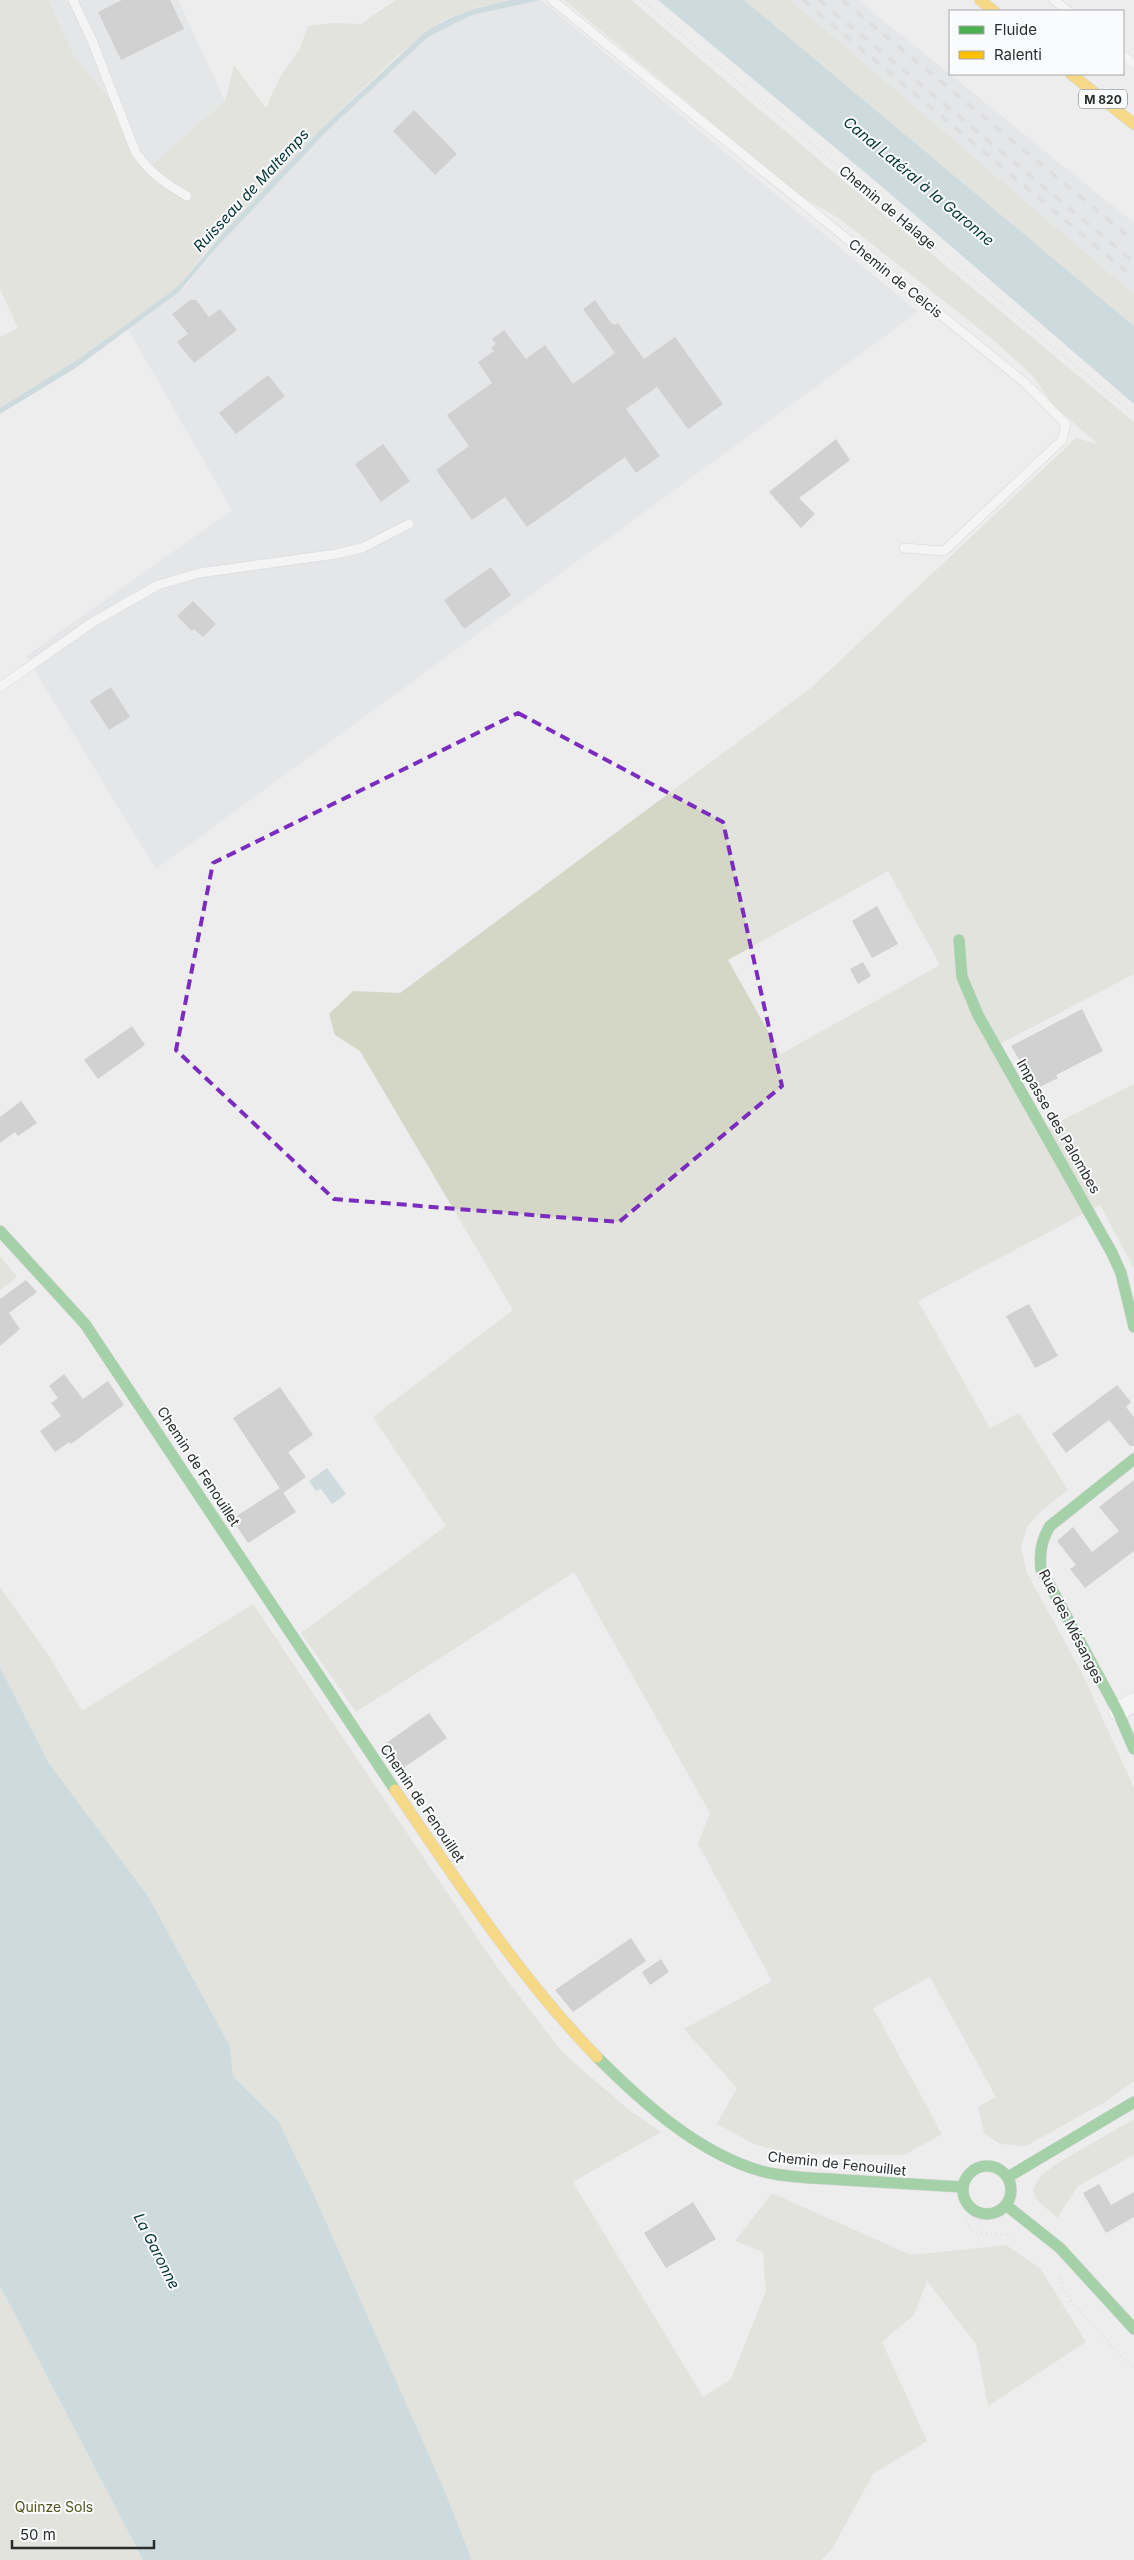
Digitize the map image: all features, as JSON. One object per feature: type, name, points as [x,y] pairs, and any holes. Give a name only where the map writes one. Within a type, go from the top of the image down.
[{"type":"street","points":[[980,0],[993,10]]},
{"type":"street","name":"M 820","points":[[1072,75],[1134,124]]},
{"type":"street","name":"Impasse des Palombes","points":[[958,940],[962,977],[978,1015],[1112,1253],[1121,1274],[1134,1327]]},
{"type":"street","name":"Chemin de Fenouillet","points":[[0,1231],[84,1324],[151,1421],[344,1714],[478,1910],[560,2019],[622,2082],[660,2114],[726,2158],[762,2171],[798,2177],[962,2187]]},
{"type":"street","name":"Rue des Mésanges","points":[[1134,1460],[1050,1526],[1042,1538],[1039,1553],[1041,1570],[1118,1712],[1134,1749]]},
{"type":"street","points":[[1118,1712],[1134,1702]]},
{"type":"street","points":[[1008,2177],[1134,2102]]},
{"type":"street","points":[[988,2166],[999,2168],[1008,2177],[1012,2191],[1007,2206],[999,2212],[990,2215],[981,2214],[973,2210],[964,2200],[962,2187],[967,2176],[976,2168],[988,2166]]},
{"type":"street","points":[[1007,2206],[1052,2238],[1073,2258],[1134,2329]]},
{"type":"lane","points":[[73,0],[91,38],[136,153],[146,169],[188,196]]},
{"type":"lane","name":"Chemin de Celcis","points":[[552,0],[1025,383],[1066,424],[1062,440],[944,551],[904,548]]},
{"type":"lane","points":[[1054,0],[1067,10]]},
{"type":"lane","points":[[1124,56],[1134,64]]},
{"type":"lane","points":[[0,687],[93,622],[158,585],[199,574],[336,554],[362,548],[409,524]]},
{"type":"path","name":"Chemin de Halage","points":[[641,0],[1134,415]]},
{"type":"path","points":[[0,1598],[113,1775],[143,1830],[181,1876],[282,2040],[327,2124],[423,2319],[524,2560]]},
{"type":"path","points":[[181,1876],[186,1859],[207,1822],[285,1762],[329,1722],[344,1714]]},
{"type":"path","points":[[973,2210],[965,2220],[974,2232],[1013,2236]]},
{"type":"path","points":[[1058,2276],[1069,2299],[1134,2370]]},
{"type":"path","points":[[0,2462],[18,2493],[30,2525],[49,2560]]},
{"type":"highlighted area","points":[[518,713],[723,822],[782,1086],[619,1222],[334,1199],[176,1050],[213,863]]},
{"type":"shaded area","points":[[48,0],[178,0],[225,101],[148,168],[118,109],[75,57]]},
{"type":"shaded area","points":[[541,0],[918,312],[156,869],[26,656],[232,510],[128,329],[186,286],[216,248],[329,129],[428,37],[472,15]]},
{"type":"shaded area","points":[[790,0],[858,0],[1134,223],[1134,294]]},
{"type":"green space","points":[[0,0],[48,0],[75,57],[118,109],[148,168],[225,101],[234,65],[266,108],[280,77],[300,48],[308,26],[334,23],[361,24],[396,0],[511,0],[478,7],[440,22],[397,56],[320,130],[210,246],[183,281],[172,291],[80,358],[0,408],[0,337],[18,328],[0,289]]},
{"type":"green space","points":[[564,0],[631,0],[852,188],[1134,422],[1134,974],[1000,1044],[1045,1129],[1134,1084],[1134,1268],[1100,1205],[918,1301],[990,1428],[1019,1413],[1068,1490],[1040,1512],[1027,1527],[1021,1547],[1027,1573],[1083,1675],[1134,1788],[1134,2081],[1105,2102],[1026,2146],[1000,2144],[984,2133],[978,2107],[996,2097],[930,1977],[873,2008],[942,2134],[904,2155],[791,2154],[754,2144],[717,2124],[737,2088],[684,2029],[772,1981],[698,1844],[710,1813],[574,1572],[356,1712],[301,1633],[446,1526],[373,1417],[513,1310],[360,1051],[335,1035],[329,1014],[353,991],[400,993],[812,687],[1076,438],[1098,444],[1054,406],[1032,375],[991,338],[840,219],[799,195]],"holes":[[[888,871],[940,965],[781,1054],[728,960]]]},
{"type":"green space","points":[[744,0],[790,0],[1134,294],[1134,326]]},
{"type":"green space","points":[[0,1256],[17,1277],[0,1290]]},
{"type":"green space","points":[[0,1587],[49,1656],[82,1711],[253,1604],[497,1967],[562,2052],[628,2109],[661,2132],[573,2182],[703,2397],[731,2379],[766,2291],[763,2252],[735,2241],[772,2193],[911,2255],[1006,2245],[1040,2268],[1086,2342],[988,2406],[976,2344],[927,2281],[914,2315],[882,2342],[927,2441],[873,2474],[832,2549],[821,2560],[472,2560],[444,2489],[315,2197],[279,2122],[233,2076],[230,2046],[148,1896],[48,1762],[0,1667]]},
{"type":"green space","points":[[1134,2119],[1134,2155],[1078,2186],[1057,2218],[1036,2199],[1033,2189],[1041,2176],[1056,2164]]},
{"type":"green space","name":"Quinze Sols","points":[[0,2286],[143,2560],[0,2560]]},
{"type":"water","points":[[511,0],[541,0],[472,15],[428,37],[329,129],[216,248],[179,292],[74,369],[0,414],[0,408],[80,358],[172,291],[183,281],[222,234],[320,130],[424,33],[444,21],[466,12]]},
{"type":"water","name":"Canal Latéral à la Garonne","points":[[658,0],[744,0],[1134,326],[1134,404],[880,185]]},
{"type":"water","points":[[327,1468],[346,1494],[332,1504],[321,1489],[316,1491],[309,1481]]},
{"type":"water","name":"La Garonne","points":[[0,1667],[48,1762],[148,1896],[230,2046],[233,2076],[279,2122],[315,2197],[444,2489],[472,2560],[143,2560],[0,2286]]},
{"type":"building","points":[[122,0],[170,0],[184,29],[121,60],[98,12]]},
{"type":"building","points":[[414,110],[457,154],[435,175],[393,131]]},
{"type":"building","points":[[190,300],[196,300],[209,317],[220,309],[237,330],[194,363],[177,342],[188,334],[172,314]]},
{"type":"building","points":[[595,300],[611,323],[615,325],[618,323],[644,359],[675,337],[723,404],[688,429],[657,387],[626,409],[660,456],[636,473],[625,457],[527,527],[505,497],[472,520],[436,470],[469,446],[447,415],[492,383],[478,362],[494,351],[491,348],[496,344],[492,339],[504,330],[526,359],[545,345],[573,384],[615,353],[583,309]]},
{"type":"building","points":[[268,375],[285,396],[236,434],[219,413]]},
{"type":"building","points":[[836,439],[850,460],[799,498],[815,514],[801,528],[769,492]]},
{"type":"building","points":[[383,444],[410,481],[381,502],[355,464]]},
{"type":"building","points":[[491,567],[511,595],[464,629],[444,600]]},
{"type":"building","points":[[193,601],[216,624],[203,637],[194,629],[192,631],[177,616]]},
{"type":"building","points":[[111,687],[130,717],[109,730],[90,701]]},
{"type":"building","points":[[877,906],[898,944],[872,958],[852,921]]},
{"type":"building","points":[[863,962],[871,976],[858,984],[850,969]]},
{"type":"building","points":[[1082,1009],[1103,1051],[1056,1075],[1058,1078],[1036,1089],[1011,1046]]},
{"type":"building","points":[[132,1026],[145,1045],[98,1079],[84,1060]]},
{"type":"building","points":[[21,1101],[37,1123],[18,1136],[15,1132],[0,1143],[0,1117]]},
{"type":"building","points":[[26,1280],[37,1292],[9,1313],[20,1329],[0,1346],[0,1299]]},
{"type":"building","points":[[1029,1304],[1058,1356],[1035,1368],[1006,1316]]},
{"type":"building","points":[[64,1374],[83,1399],[108,1381],[124,1405],[71,1444],[69,1442],[55,1452],[40,1431],[61,1416],[51,1403],[58,1398],[49,1386]]},
{"type":"building","points":[[1117,1385],[1131,1402],[1126,1407],[1134,1417],[1134,1446],[1130,1446],[1109,1420],[1066,1453],[1052,1434]]},
{"type":"building","points":[[280,1387],[313,1435],[288,1452],[306,1477],[283,1493],[233,1418]]},
{"type":"building","points":[[1134,1480],[1134,1551],[1085,1588],[1070,1569],[1076,1565],[1057,1541],[1073,1527],[1092,1552],[1119,1531],[1099,1507]]},
{"type":"building","points":[[280,1488],[296,1512],[248,1543],[232,1519]]},
{"type":"building","points":[[429,1713],[447,1738],[399,1771],[382,1746]]},
{"type":"building","points":[[631,1938],[646,1961],[573,2012],[555,1990]]},
{"type":"building","points":[[661,1959],[669,1972],[650,1985],[642,1972]]},
{"type":"building","points":[[1099,2184],[1111,2205],[1134,2192],[1134,2217],[1106,2233],[1083,2193]]},
{"type":"building","points":[[693,2202],[716,2239],[666,2268],[644,2233]]},
{"type":"railway","points":[[803,0],[1134,278]]},
{"type":"railway","points":[[819,0],[1134,262]]},
{"type":"railway","points":[[842,0],[1134,241]]},
{"type":"traffic: fast","points":[[959,940],[962,977],[978,1015],[1112,1253],[1121,1273],[1134,1327]]},
{"type":"traffic: fast","points":[[0,1231],[85,1324],[395,1790]]},
{"type":"traffic: fast","points":[[1134,1459],[1050,1526],[1041,1547],[1040,1558],[1041,1569],[1118,1712],[1134,1749]]},
{"type":"traffic: fast","points":[[597,2057],[652,2109],[694,2139],[738,2163],[761,2171],[792,2176],[962,2187]]},
{"type":"traffic: fast","points":[[1008,2177],[1134,2102]]},
{"type":"traffic: fast","points":[[982,2166],[992,2166],[1001,2170],[1007,2176],[1010,2181],[1011,2190],[1010,2199],[1001,2210],[992,2214],[982,2214],[973,2210],[967,2204],[963,2195],[963,2185],[967,2176],[973,2170],[982,2166]]},
{"type":"traffic: fast","points":[[1007,2206],[1060,2248],[1134,2329]]},
{"type":"traffic: slow","points":[[980,0],[993,10]]},
{"type":"traffic: slow","points":[[1072,75],[1134,124]]},
{"type":"traffic: slow","points":[[395,1790],[515,1962],[597,2057]]},
{"type":"water label","name":"Ruisseau de Maltemps","points":[[251,190]]}]
